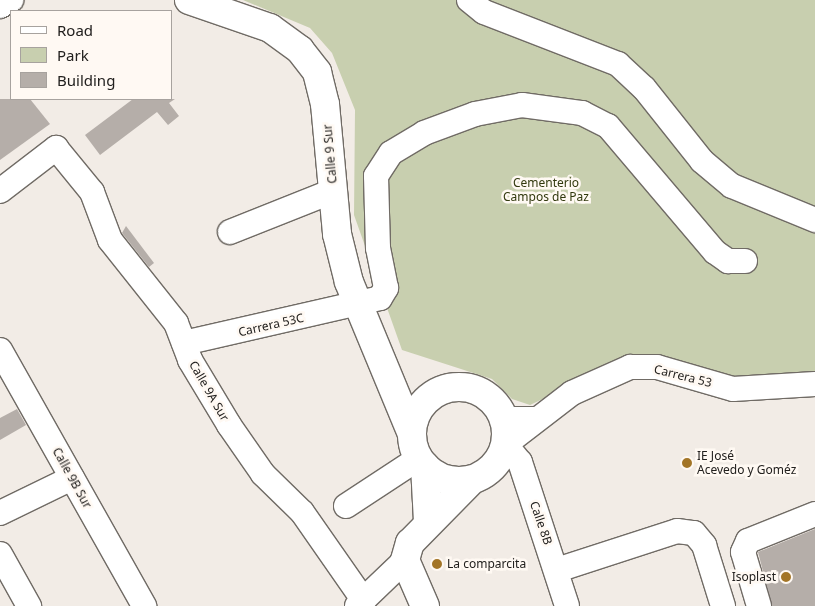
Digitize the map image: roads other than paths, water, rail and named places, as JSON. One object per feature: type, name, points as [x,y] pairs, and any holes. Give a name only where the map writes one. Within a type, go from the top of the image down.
[{"type":"main road","name":"Calle 9 Sur","points":[[189,0],[270,28],[300,50],[317,72],[325,104],[337,234],[357,304],[411,432]]},
{"type":"main road","points":[[389,378],[416,389],[474,389],[493,400],[506,436],[492,469],[472,480],[428,522],[410,543],[405,560],[425,606]]},
{"type":"main road","points":[[428,522],[422,462],[411,432],[419,410],[440,390]]},
{"type":"main road","points":[[422,462],[451,480],[472,480]]},
{"type":"street","points":[[0,6],[12,0]]},
{"type":"street","points":[[469,0],[484,12],[618,64],[644,88],[702,161],[732,186],[815,220]]},
{"type":"street","name":"Carrera 53C","points":[[184,343],[357,304],[384,294],[378,248],[376,176],[391,153],[440,127],[522,105],[582,113],[608,126],[715,252],[728,261],[746,261]]},
{"type":"street","name":"Calle 9A Sur","points":[[0,191],[56,148],[92,192],[105,232],[166,308],[229,425],[263,474],[302,512],[360,603]]},
{"type":"street","points":[[230,232],[333,191]]},
{"type":"street","name":"Calle 9B Sur","points":[[0,350],[144,606]]},
{"type":"street","name":"Carrera 53","points":[[506,436],[603,375],[630,367],[657,367],[733,389],[815,384]]},
{"type":"street","name":"Calle 8B","points":[[506,436],[520,462],[557,570],[567,606]]},
{"type":"street","points":[[346,506],[422,462]]},
{"type":"street","points":[[0,513],[72,478]]},
{"type":"street","points":[[759,606],[743,552],[748,541],[815,514]]},
{"type":"street","points":[[557,570],[677,531],[694,533],[704,544],[723,606]]},
{"type":"street","points":[[0,554],[29,606]]},
{"type":"street","points":[[360,603],[405,560]]},
{"type":"place","name":"IE José Acevedo y Goméz","points":[[687,463]]},
{"type":"place","name":"La comparcita","points":[[437,564]]},
{"type":"place","name":"Isoplast","points":[[786,577]]},
{"type":"park label","name":"Cementerio Campos de Paz","points":[[546,190]]}]
